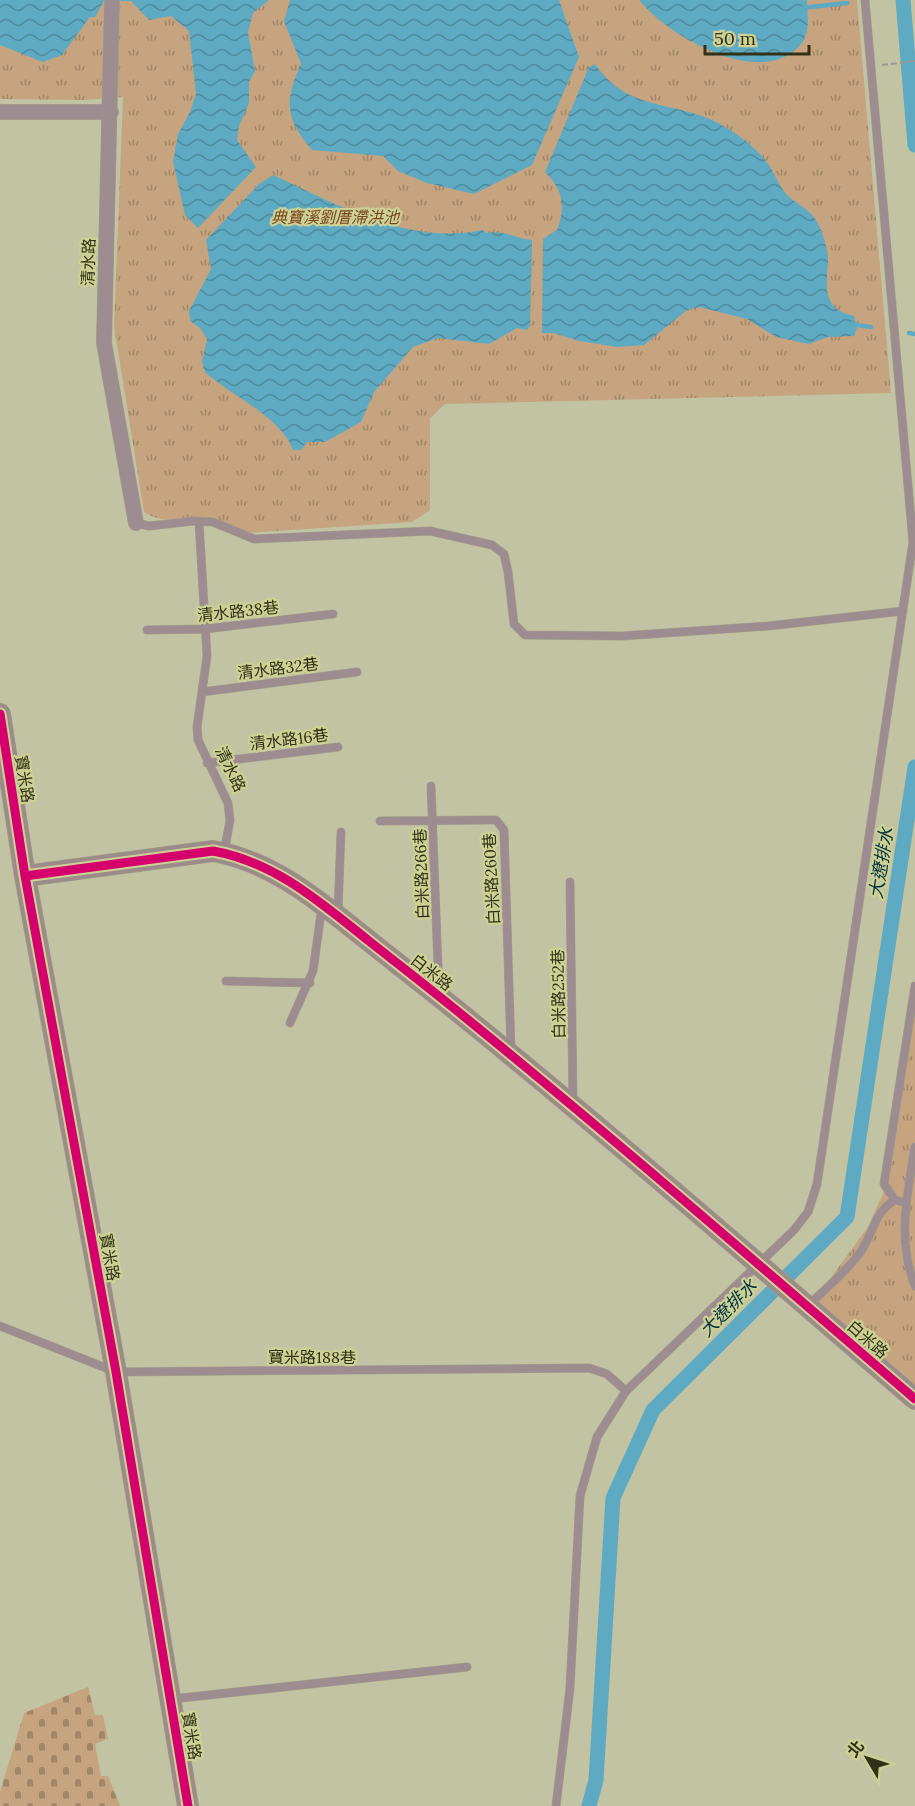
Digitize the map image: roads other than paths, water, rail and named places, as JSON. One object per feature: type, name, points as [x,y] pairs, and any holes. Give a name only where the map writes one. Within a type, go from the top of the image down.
[{"type":"street","name":"清水路","points":[[112,3],[104,343],[136,523]]},
{"type":"street","points":[[0,112],[111,112]]},
{"type":"street","name":"寶米路","points":[[0,714],[25,876],[116,1372],[188,1806]]},
{"type":"street","name":"白米路","points":[[25,876],[213,851],[238,855],[268,868],[330,910],[511,1054],[761,1264],[915,1399]]},
{"type":"lane","points":[[556,1806],[570,1688],[580,1496],[597,1437],[626,1391],[761,1264],[803,1220],[813,1201],[818,1184],[913,542],[865,0]]},
{"type":"lane","name":"清水路","points":[[199,522],[207,656],[197,727],[198,740],[207,763],[223,787],[228,803],[230,821],[224,853]]},
{"type":"lane","points":[[136,523],[149,526],[213,522],[254,539],[430,531],[492,544],[504,554],[514,624],[525,635],[622,636],[768,627],[903,611]]},
{"type":"lane","name":"清水路38巷","points":[[147,630],[206,629],[333,614]]},
{"type":"lane","name":"清水路32巷","points":[[202,692],[357,672]]},
{"type":"lane","name":"清水路16巷","points":[[207,763],[338,747]]},
{"type":"lane","name":"白米路266巷","points":[[431,786],[440,996]]},
{"type":"lane","name":"白米路260巷","points":[[380,821],[496,820],[504,830],[511,1054]]},
{"type":"lane","points":[[290,1023],[310,983],[330,910],[340,832]]},
{"type":"lane","name":"白米路252巷","points":[[570,882],[573,1106]]},
{"type":"lane","points":[[226,981],[310,983]]},
{"type":"lane","points":[[906,1203],[895,1200],[884,1185],[915,986]]},
{"type":"lane","points":[[915,1147],[906,1203],[904,1236],[908,1268],[915,1286]]},
{"type":"lane","points":[[805,1304],[858,1255],[870,1237],[880,1209],[895,1200]]},
{"type":"lane","name":"寶米路188巷","points":[[0,1326],[116,1372],[589,1368],[607,1374],[626,1391]]},
{"type":"lane","points":[[170,1700],[467,1667]]},
{"type":"water","points":[[0,0],[269,0],[253,13],[248,32],[255,71],[249,82],[249,103],[239,126],[237,140],[256,167],[198,228],[185,215],[173,162],[178,134],[190,112],[196,94],[189,31],[171,16],[149,20],[131,1],[104,1],[95,17],[90,17],[62,55],[43,62],[0,45]]},
{"type":"water","points":[[290,0],[559,0],[579,57],[532,165],[474,194],[427,183],[398,171],[383,156],[312,150],[296,129],[290,109],[292,89],[301,64],[284,21]]},
{"type":"water","points":[[639,0],[807,0],[807,28],[802,43],[786,56],[769,62],[749,62],[706,49],[686,38],[667,26]]},
{"type":"water","points":[[595,64],[617,87],[629,94],[654,104],[708,118],[736,134],[760,154],[785,192],[816,220],[825,241],[829,297],[837,309],[854,316],[857,328],[854,336],[828,337],[809,344],[776,337],[747,319],[699,307],[687,310],[644,345],[617,347],[579,341],[554,333],[542,333],[543,239],[557,230],[562,206],[556,185],[545,172],[589,67]]},
{"type":"water","points":[[273,175],[348,210],[401,228],[455,233],[483,230],[486,233],[505,233],[532,240],[530,326],[527,330],[517,328],[489,344],[438,338],[413,347],[374,392],[361,422],[325,442],[307,442],[301,450],[293,450],[278,427],[205,372],[202,362],[207,339],[200,328],[190,321],[189,311],[211,269],[206,240],[259,184]]},
{"type":"waterway","name":"大遼排水","points":[[903,0],[915,145]]},
{"type":"waterway","points":[[802,8],[847,3]]},
{"type":"waterway","points":[[850,324],[871,327]]},
{"type":"waterway","points":[[909,333],[915,334]]},
{"type":"waterway","name":"大遼排水","points":[[589,1806],[596,1780],[613,1498],[653,1410],[847,1217],[915,767]]},
{"type":"park label","name":"典寶溪劉厝滯洪池","points":[[335,217]]}]
